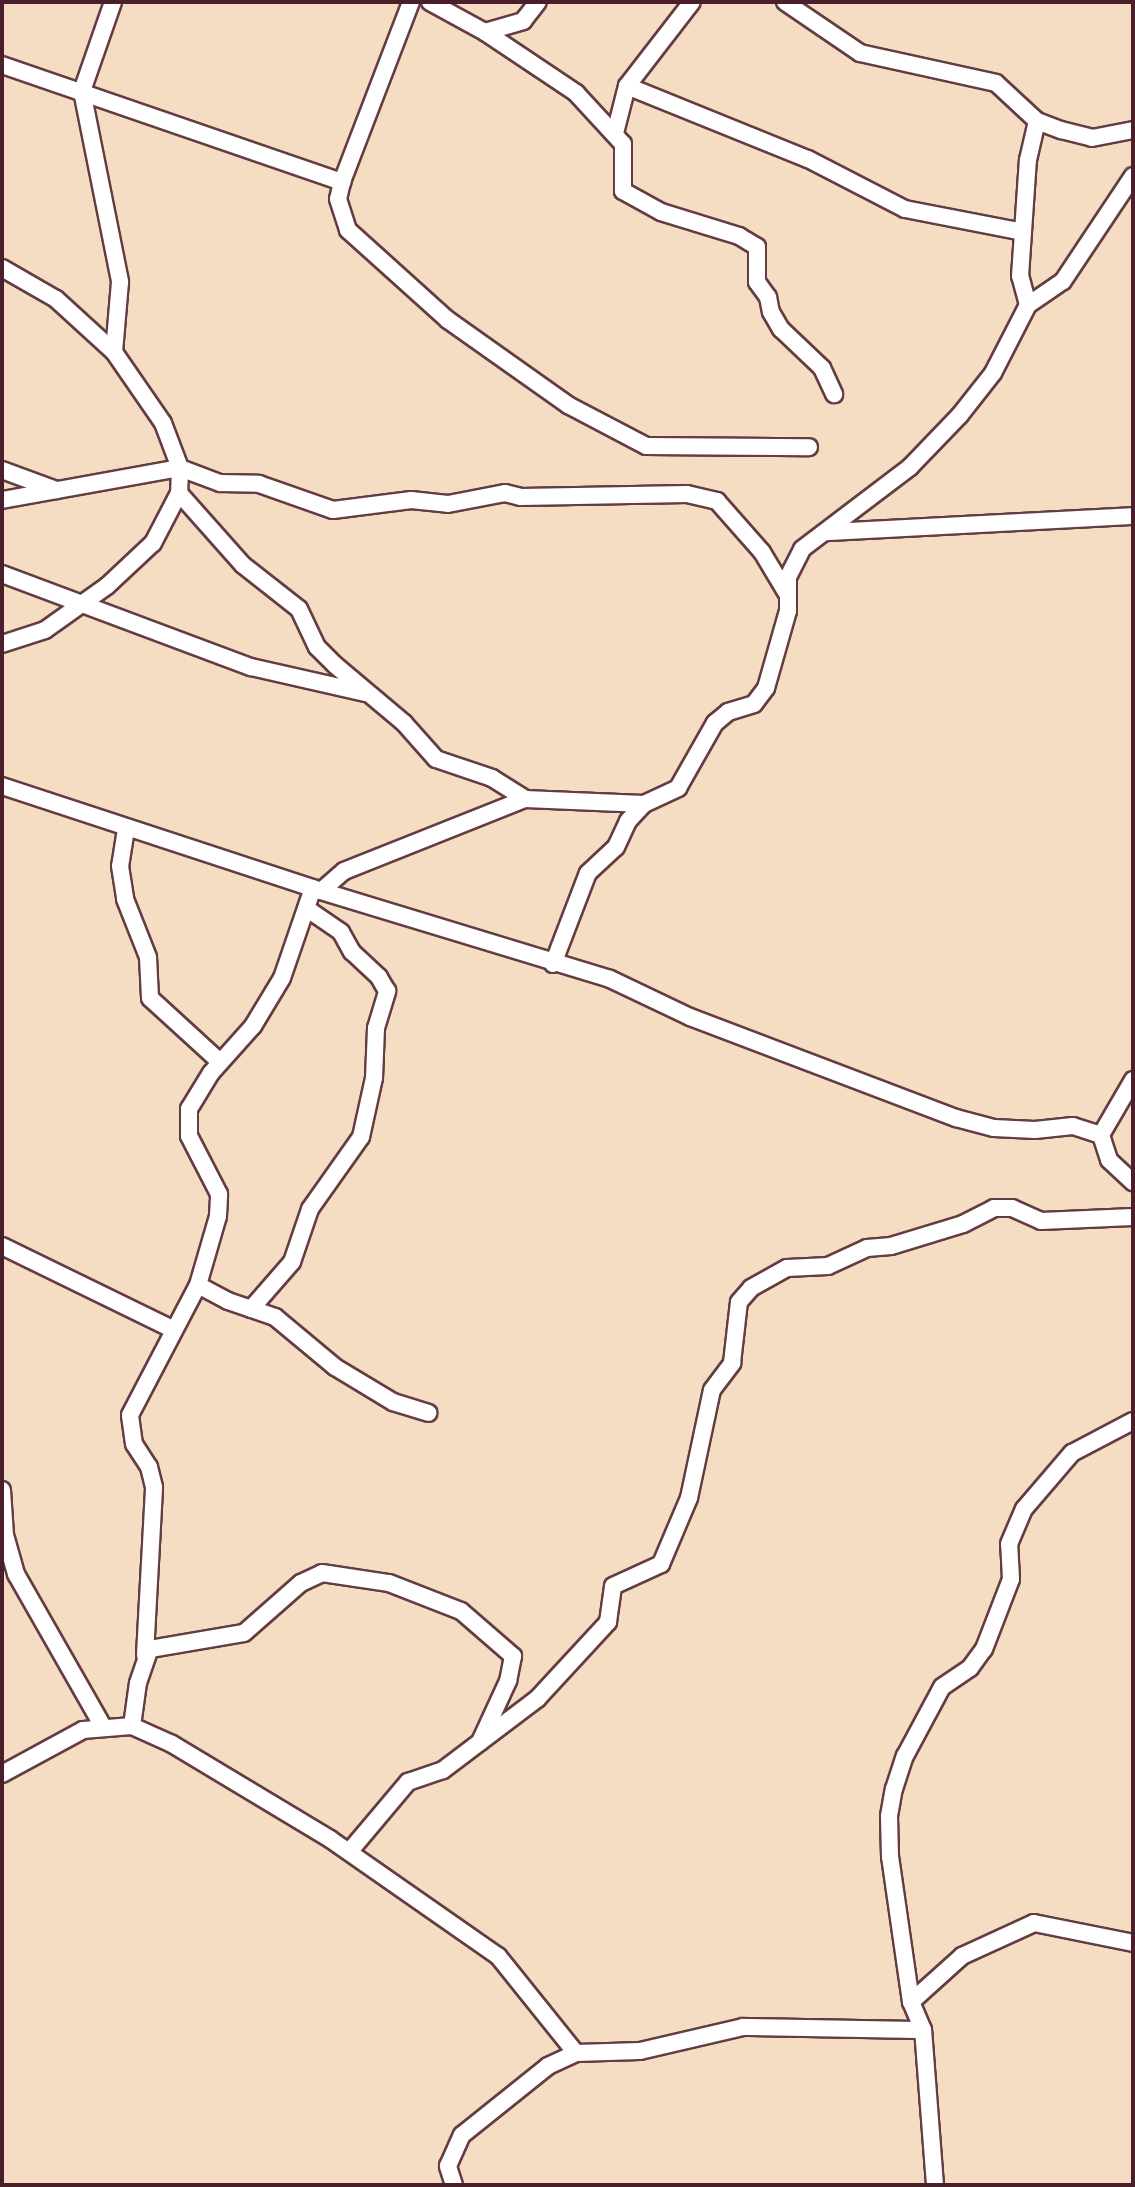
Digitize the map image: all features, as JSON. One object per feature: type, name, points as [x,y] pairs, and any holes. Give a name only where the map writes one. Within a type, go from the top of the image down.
[{"type":"street","points":[[113,2],[82,91],[120,282],[114,352]]},
{"type":"street","points":[[411,2],[342,182],[338,199],[348,230],[382,264],[449,320],[568,405],[646,446],[809,447]]},
{"type":"street","points":[[429,2],[485,32],[576,93],[615,133],[622,144],[623,191],[661,212],[739,236],[757,247],[757,282],[768,297],[771,312],[781,329],[822,368],[834,394]]},
{"type":"street","points":[[485,32],[523,21],[538,2]]},
{"type":"street","points":[[615,133],[627,86],[692,2]]},
{"type":"street","points":[[785,2],[860,53],[996,83],[1037,121],[1091,138],[1133,130]]},
{"type":"street","points":[[2,65],[342,182]]},
{"type":"street","points":[[627,86],[808,159],[905,209],[1023,232]]},
{"type":"street","points":[[1028,305],[1020,276],[1028,160],[1037,121]]},
{"type":"street","points":[[553,964],[587,873],[616,847],[628,821],[644,804],[678,788],[715,723],[728,712],[754,704],[766,688],[788,611],[788,577],[802,549],[828,532],[910,467],[960,415],[993,373],[1028,305],[1063,281],[1133,176]]},
{"type":"street","points":[[2,268],[56,299],[114,352],[163,423],[180,468],[179,493],[153,544],[85,602],[45,630],[2,645]]},
{"type":"street","points":[[2,500],[58,491],[140,472],[180,468],[220,483],[259,484],[333,510],[411,500],[448,504],[505,493],[521,497],[687,494],[717,501],[762,552],[788,596]]},
{"type":"street","points":[[2,470],[58,491]]},
{"type":"street","points":[[179,493],[243,565],[299,609],[317,647],[404,723],[436,759],[492,778],[525,799]]},
{"type":"street","points":[[828,532],[1133,516]]},
{"type":"street","points":[[2,574],[85,602],[251,667],[368,694]]},
{"type":"street","points":[[2,786],[125,829],[317,890],[553,964],[610,979],[690,1017],[956,1118],[994,1128],[1035,1130],[1073,1126],[1101,1135]]},
{"type":"street","points":[[132,1726],[145,1655],[154,1487],[149,1467],[134,1444],[130,1415],[198,1284],[211,1251],[219,1194],[189,1136],[188,1109],[220,1062],[253,1026],[282,978],[306,908],[317,890],[344,871],[525,799],[554,797],[644,804]]},
{"type":"street","points":[[125,829],[120,866],[125,899],[148,957],[150,998],[220,1062]]},
{"type":"street","points":[[251,1309],[292,1262],[310,1209],[360,1137],[374,1078],[376,1028],[387,991],[379,977],[352,952],[341,932],[306,908]]},
{"type":"street","points":[[1133,1080],[1101,1135],[1109,1160],[1133,1182]]},
{"type":"street","points":[[349,1852],[408,1782],[443,1770],[479,1746],[537,1699],[604,1629],[612,1586],[661,1564],[671,1549],[689,1497],[712,1390],[732,1363],[739,1302],[751,1288],[788,1268],[828,1266],[867,1248],[891,1246],[963,1224],[994,1208],[1012,1208],[1041,1221],[1133,1217]]},
{"type":"street","points":[[2,1246],[174,1330]]},
{"type":"street","points":[[198,1284],[251,1309],[275,1317],[335,1367],[393,1402],[428,1413]]},
{"type":"street","points":[[935,2185],[923,2030],[911,2002],[889,1816],[905,1756],[942,1687],[970,1668],[984,1649],[1011,1579],[1009,1544],[1024,1509],[1072,1453],[1133,1421]]},
{"type":"street","points":[[2,1490],[5,1535],[16,1574],[104,1728]]},
{"type":"street","points":[[145,1655],[161,1646],[227,1639],[244,1633],[301,1583],[321,1573],[389,1583],[461,1611],[513,1656],[508,1681],[479,1746]]},
{"type":"street","points":[[2,1774],[83,1730],[132,1726],[210,1766],[349,1852],[498,1956],[576,2053]]},
{"type":"street","points":[[911,2002],[962,1956],[1034,1923],[1133,1943]]},
{"type":"street","points":[[454,2185],[449,2166],[462,2135],[548,2066],[576,2053],[640,2051],[743,2027],[923,2030]]}]
